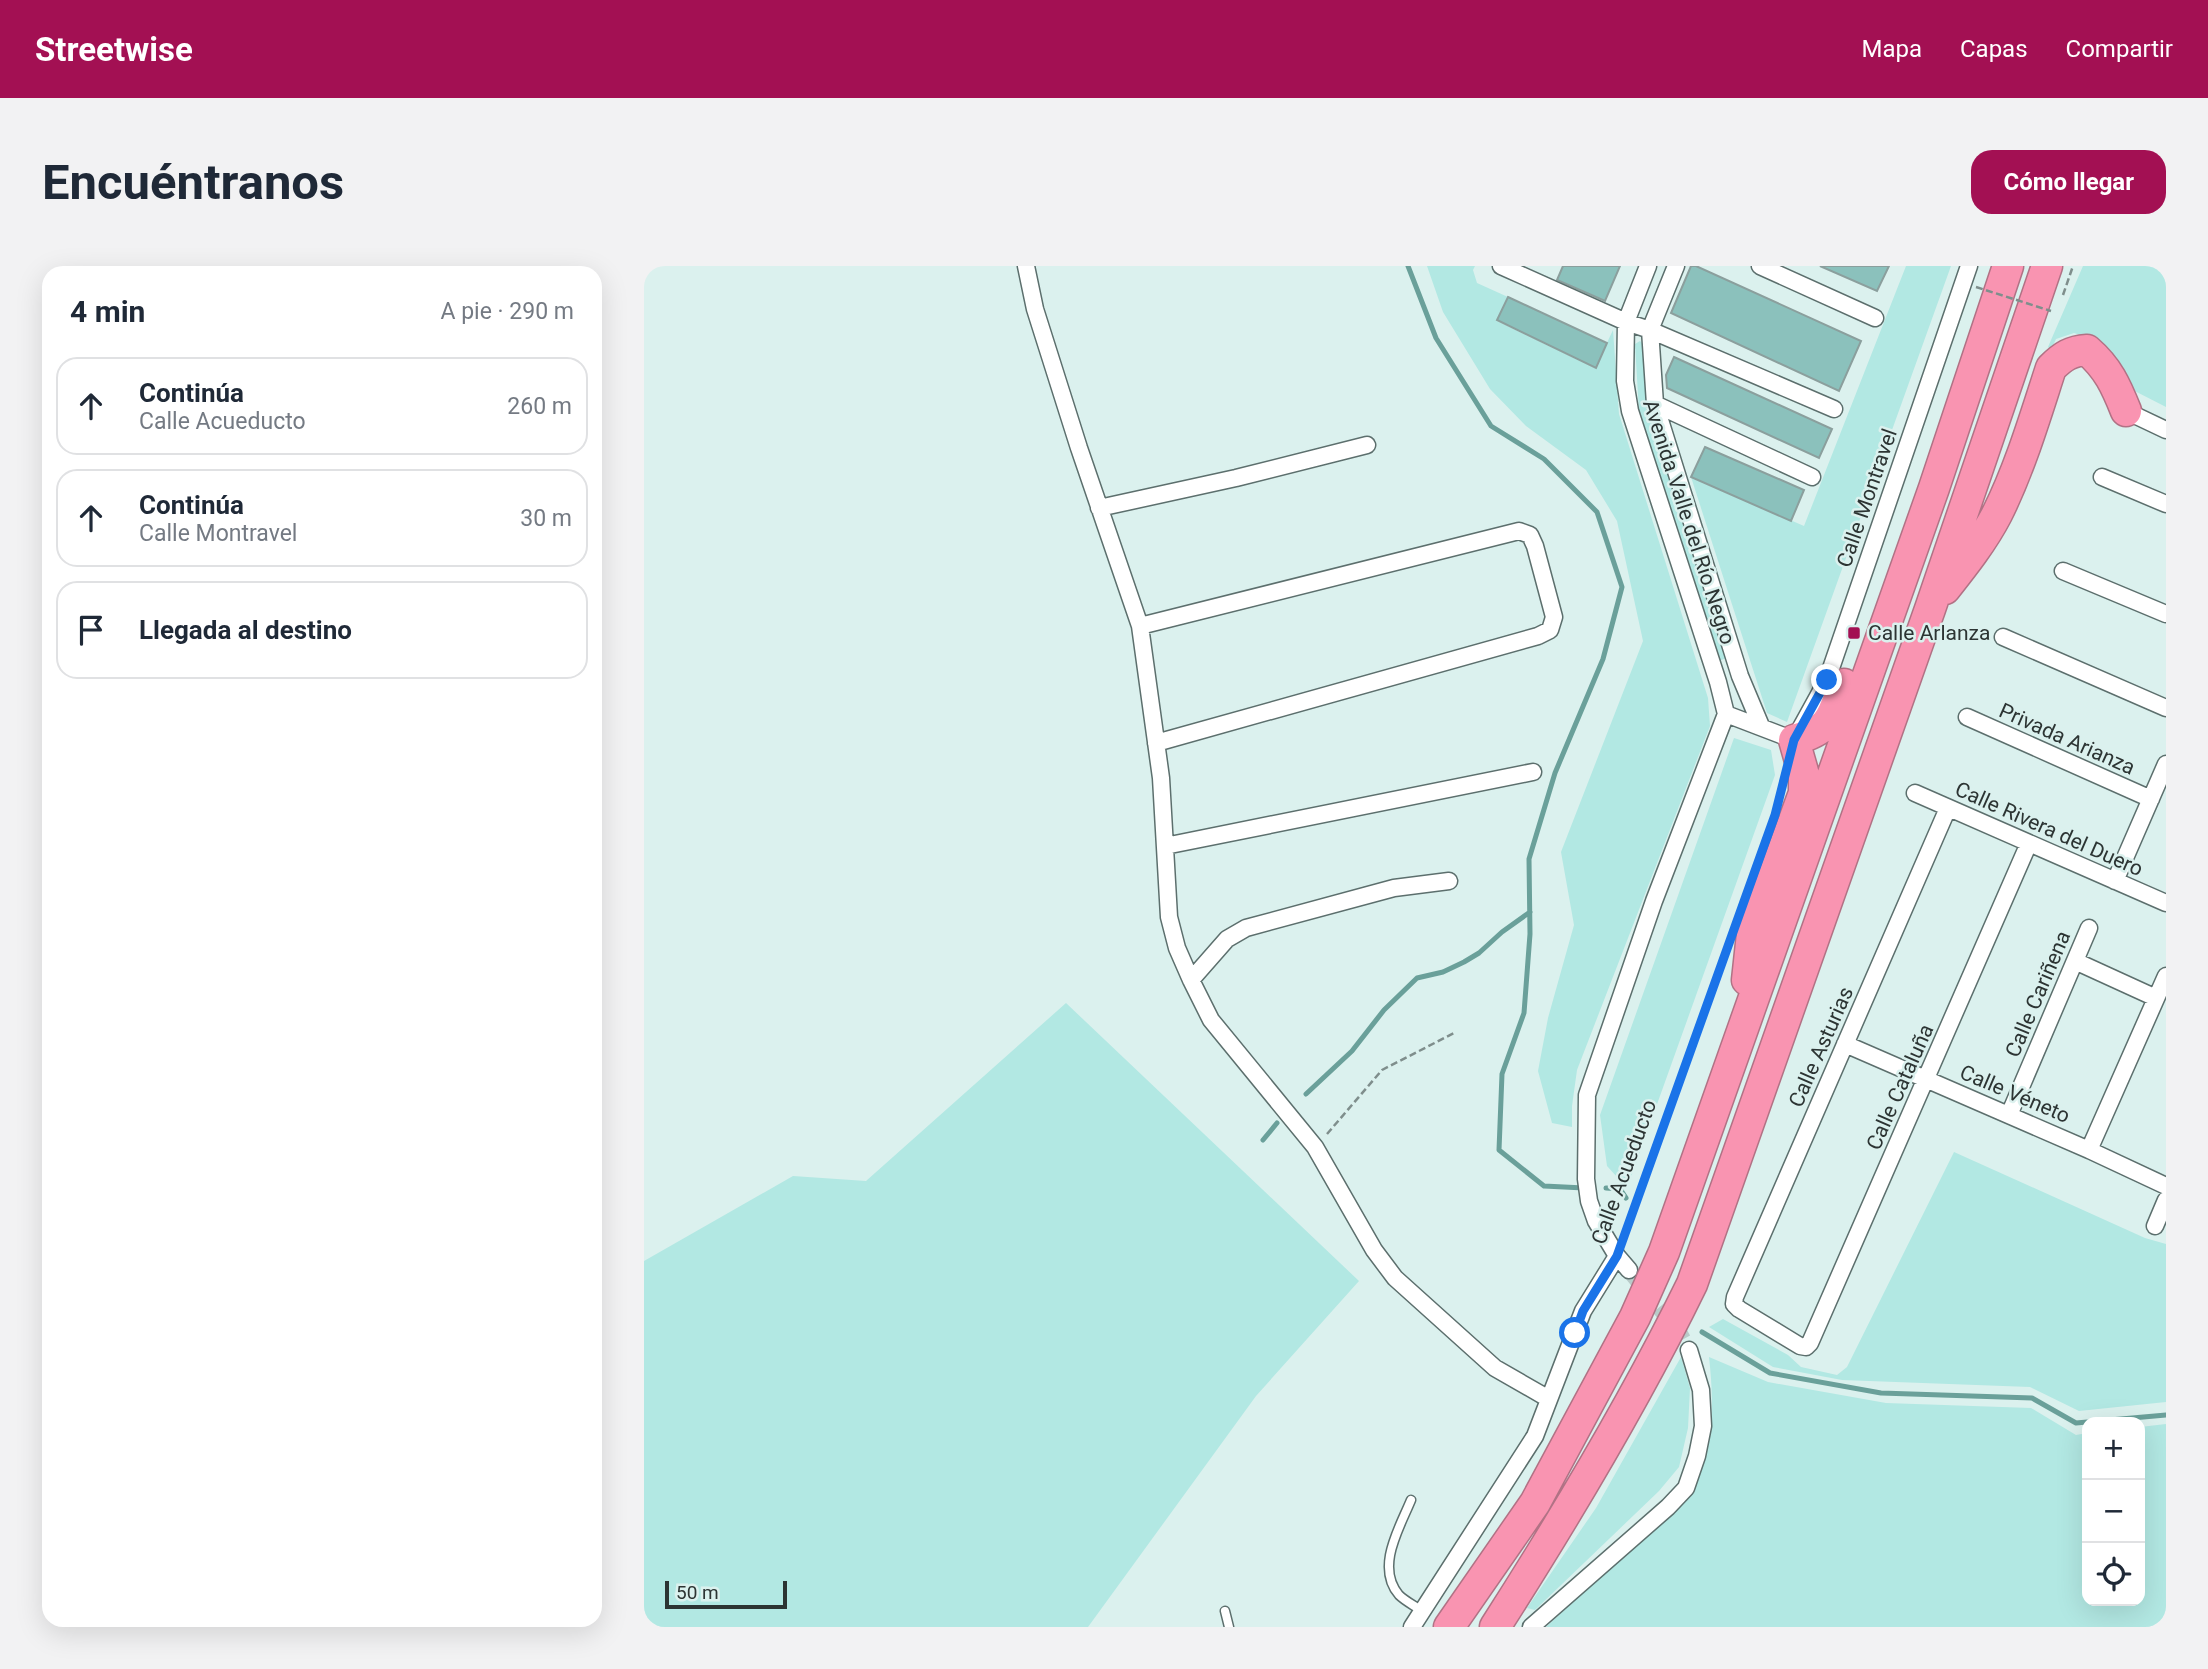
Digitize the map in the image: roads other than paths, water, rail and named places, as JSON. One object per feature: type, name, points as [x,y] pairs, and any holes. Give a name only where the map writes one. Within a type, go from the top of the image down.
[{"type":"highway","points":[[1449,1627],[1535,1503],[1635,1317],[1664,1252],[1934,488],[2008,266]]},
{"type":"highway","points":[[1495,1627],[1565,1517],[1661,1349],[1692,1284],[1930,609],[2057,277]]},
{"type":"highway","points":[[1930,609],[1969,559],[1996,516],[2017,470],[2051,368],[2073,351],[2087,350],[2102,362],[2112,377],[2126,411]]},
{"type":"highway","points":[[1740,1034],[1752,934],[1804,793],[1804,775],[1794,740],[1823,729],[1832,717],[1903,530],[1921,502],[1934,488]]},
{"type":"street","points":[[1026,266],[1035,309],[1140,626],[1161,778],[1169,917],[1177,948],[1191,980],[1211,1020],[1315,1147],[1374,1250],[1395,1278],[1495,1368],[1549,1399]]},
{"type":"street","points":[[1502,266],[1534,272],[1626,322],[1834,409]]},
{"type":"street","name":"Avenida Valle del Río Negro","points":[[1648,266],[1626,322],[1625,381],[1630,411],[1726,714]]},
{"type":"street","name":"Avenida Valle del Río Negro","points":[[1676,266],[1650,330],[1655,404],[1741,676],[1760,726]]},
{"type":"street","points":[[1760,266],[1786,271],[1875,318]]},
{"type":"street","name":"Calle Montravel","points":[[1794,740],[1827,680],[1969,266]]},
{"type":"street","points":[[1655,404],[1812,477]]},
{"type":"street","points":[[2126,411],[2166,430]]},
{"type":"street","points":[[1099,508],[1236,478],[1367,445]]},
{"type":"street","points":[[2102,477],[2166,504]]},
{"type":"street","points":[[1140,626],[1519,531],[1530,535],[1535,546],[1554,617],[1550,629],[1538,636],[1156,743]]},
{"type":"street","points":[[2063,571],[2166,614]]},
{"type":"street","points":[[2003,637],[2166,708]]},
{"type":"street","points":[[1718,682],[1727,673],[1741,676]]},
{"type":"street","points":[[1629,1270],[1617,1256],[1596,1221],[1589,1201],[1586,1179],[1587,1095],[1654,901],[1726,714],[1794,740]]},
{"type":"street","name":"Privada Arianza","points":[[1967,718],[2151,799]]},
{"type":"street","points":[[2115,881],[2166,764]]},
{"type":"street","points":[[1165,846],[1533,772]]},
{"type":"street","name":"Calle Rivera del Duero","points":[[1915,793],[2166,903]]},
{"type":"street","name":"Calle Asturias","points":[[1806,1347],[1739,1309],[1734,1304],[1735,1297],[1948,808]]},
{"type":"street","name":"Calle Cataluña","points":[[1806,1347],[2029,843]]},
{"type":"street","points":[[1191,980],[1227,939],[1246,928],[1394,888],[1449,881]]},
{"type":"street","name":"Calle Cariñena","points":[[2009,1115],[2089,928]]},
{"type":"street","points":[[2075,961],[2156,998]]},
{"type":"street","points":[[2089,1150],[2166,976]]},
{"type":"street","name":"Calle Véneto","points":[[1845,1044],[2166,1186]]},
{"type":"street","points":[[2155,1226],[2166,1200]]},
{"type":"street","name":"Calle Acueducto","points":[[1412,1627],[1535,1436],[1583,1311],[1617,1256]]},
{"type":"street","points":[[1531,1627],[1668,1507],[1686,1488],[1697,1456],[1703,1426],[1701,1390],[1689,1350]]},
{"type":"lane","points":[[1411,1500],[1389,1552],[1389,1567],[1399,1594],[1422,1611]]},
{"type":"lane","points":[[1225,1612],[1229,1627]]},
{"type":"waterway","points":[[1408,266],[1436,338],[1491,426],[1544,459],[1597,512],[1622,587],[1603,659],[1555,773],[1529,859],[1530,934],[1524,1013],[1502,1074],[1499,1150],[1544,1186],[1584,1188]]},
{"type":"waterway","points":[[1306,1094],[1352,1051],[1384,1010],[1417,978],[1443,972],[1464,962],[1530,912]]},
{"type":"waterway","points":[[1263,1140],[1277,1123]]},
{"type":"waterway","points":[[1606,1188],[1620,1189],[1626,1198]]},
{"type":"waterway","points":[[1702,1332],[1770,1373],[1881,1393],[2032,1398],[2076,1423],[2166,1415]]},
{"type":"tunnel","points":[[1629,1270],[1679,1332],[1689,1350]]},
{"type":"place","name":"Calle Arlanza","points":[[1854,633]]}]
